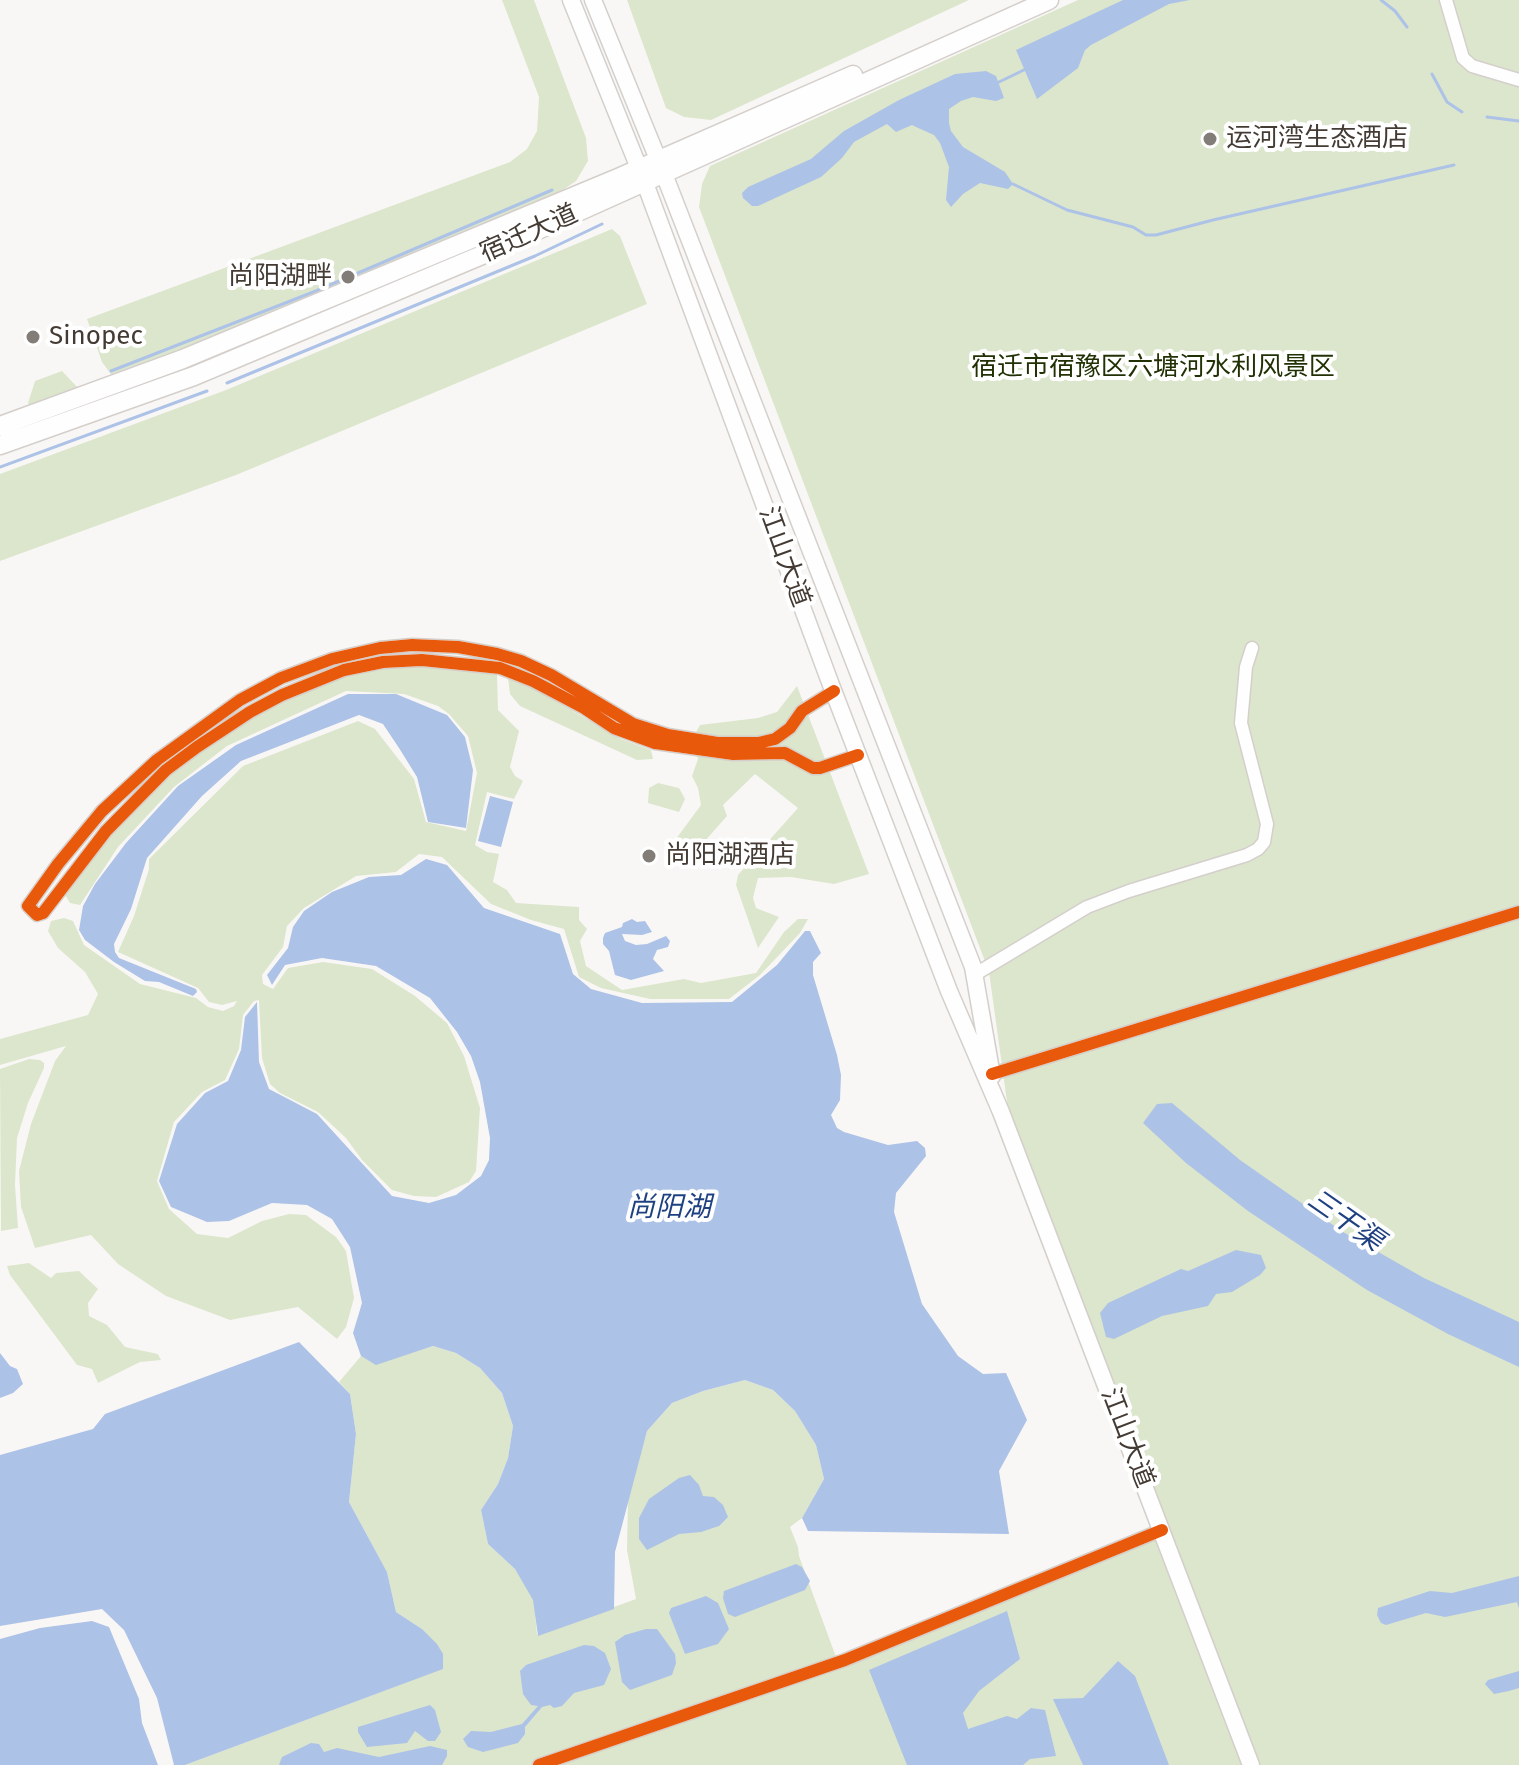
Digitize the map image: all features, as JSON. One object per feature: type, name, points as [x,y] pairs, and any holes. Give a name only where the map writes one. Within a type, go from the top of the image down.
[{"type":"main road","name":"江山大道","points":[[571,0],[642,176],[858,755],[949,991],[1001,1112],[1251,1765]]},
{"type":"main road","name":"江山大道","points":[[593,0],[661,167],[974,975],[1001,1112]]},
{"type":"main road","name":"宿迁大道","points":[[0,445],[194,376],[642,176],[1020,0]]},
{"type":"main road","name":"宿迁大道","points":[[661,167],[1049,0]]},
{"type":"main road","name":"宿迁大道","points":[[0,426],[183,359],[642,176]]},
{"type":"street","points":[[1446,0],[1463,58],[1472,66],[1519,80]]},
{"type":"street","points":[[834,691],[802,711],[790,728],[775,739],[758,743],[718,743],[668,735],[633,724],[551,675],[497,654],[458,647],[412,645],[380,648],[342,657],[313,665],[261,689],[208,722],[157,760],[102,811],[28,906],[37,915],[43,913],[117,820],[166,770],[197,747],[282,695],[344,670],[383,662],[422,660],[500,668],[533,681],[614,728],[655,743],[733,754],[785,753],[813,768],[858,755]]},
{"type":"street","points":[[974,975],[1087,907],[1247,855],[1264,842],[1267,824],[1241,723],[1244,680],[1252,648]]},
{"type":"street","points":[[992,1074],[1519,912]]},
{"type":"street","points":[[539,1765],[845,1660],[1162,1530]]},
{"type":"green space","points":[[502,0],[534,0],[586,138],[588,161],[576,181],[554,196],[284,311],[113,377],[102,362],[87,319],[510,162],[527,149],[537,131],[539,97]]},
{"type":"green space","points":[[627,0],[969,0],[711,120],[684,117],[666,108]]},
{"type":"green space","name":"宿迁市宿豫区六塘河水利风景区","points":[[1078,0],[1519,0],[1519,1765],[185,1765],[442,1669],[422,1629],[396,1612],[387,1572],[349,1502],[356,1434],[350,1394],[339,1382],[361,1356],[376,1364],[433,1346],[456,1353],[480,1368],[502,1393],[513,1426],[508,1458],[498,1484],[481,1510],[488,1544],[515,1569],[534,1600],[537,1635],[636,1599],[627,1550],[628,1495],[647,1431],[672,1403],[745,1380],[773,1390],[795,1411],[816,1445],[824,1479],[802,1518],[790,1527],[836,1657],[1167,1527],[1008,1109],[989,972],[699,207],[702,184],[710,166]]},
{"type":"green space","points":[[612,229],[620,236],[647,304],[236,475],[0,561],[0,474],[226,390]]},
{"type":"green space","points":[[62,371],[79,389],[30,408],[28,403],[35,381]]},
{"type":"green space","points":[[403,664],[497,674],[498,710],[519,731],[510,767],[515,776],[523,781],[514,799],[487,792],[475,845],[499,854],[493,882],[507,890],[516,903],[579,907],[579,920],[587,929],[580,941],[586,966],[622,990],[684,979],[701,983],[756,973],[784,932],[798,919],[808,919],[800,933],[760,975],[729,999],[650,999],[601,988],[579,977],[564,929],[491,904],[442,857],[419,854],[396,872],[356,876],[304,908],[287,926],[283,947],[262,975],[263,984],[273,989],[288,968],[323,962],[372,969],[415,996],[447,1023],[464,1056],[480,1108],[476,1171],[469,1182],[436,1197],[414,1196],[392,1190],[362,1160],[346,1138],[318,1112],[280,1093],[270,1084],[262,1058],[259,1000],[254,1001],[243,1015],[239,1049],[225,1080],[202,1092],[174,1122],[157,1181],[169,1209],[197,1234],[228,1238],[262,1221],[289,1214],[306,1215],[336,1237],[346,1251],[354,1298],[346,1327],[337,1339],[298,1307],[230,1320],[166,1296],[118,1264],[91,1235],[35,1248],[21,1207],[19,1171],[31,1124],[55,1061],[66,1046],[0,1065],[0,1039],[88,1015],[98,994],[85,972],[58,948],[48,931],[51,921],[64,918],[73,921],[84,945],[140,984],[196,998],[208,1007],[223,1011],[237,1001],[222,1005],[209,1002],[198,988],[118,952],[134,916],[149,869],[149,859],[243,766],[358,721],[375,729],[414,779],[426,822],[466,831],[477,773],[468,736],[438,706],[404,694],[346,691],[227,746],[174,787],[118,847],[80,905],[70,903],[65,895],[73,880],[100,844],[181,763],[214,740],[262,712],[339,678]]},
{"type":"green space","points":[[508,678],[542,693],[621,739],[651,750],[653,759],[637,760],[520,706],[510,694]]},
{"type":"green space","points":[[797,686],[869,874],[834,884],[791,877],[758,878],[753,898],[756,908],[779,917],[758,948],[736,885],[738,875],[798,808],[755,774],[723,805],[727,816],[697,850],[681,850],[673,843],[701,805],[692,776],[698,759],[691,741],[700,725],[758,718],[777,712]]},
{"type":"green space","points":[[658,783],[679,788],[685,799],[679,812],[648,803],[649,788]]},
{"type":"green space","points":[[29,1059],[40,1060],[44,1068],[17,1138],[15,1185],[18,1228],[1,1231],[0,1069]]},
{"type":"green space","points":[[29,1263],[51,1278],[56,1273],[79,1271],[98,1289],[88,1303],[89,1316],[107,1325],[125,1347],[158,1354],[161,1360],[140,1362],[98,1383],[92,1369],[77,1365],[10,1275],[7,1266]]},
{"type":"water","points":[[1123,0],[1190,0],[1169,4],[1091,45],[1085,50],[1078,68],[1037,99],[1016,50]]},
{"type":"water","points":[[986,71],[996,76],[1004,98],[996,101],[973,97],[961,101],[949,109],[949,123],[963,147],[1005,172],[1013,184],[1008,189],[980,183],[951,207],[946,200],[949,167],[934,135],[912,125],[896,132],[887,124],[854,142],[821,177],[758,206],[752,206],[743,198],[742,193],[748,187],[811,159],[844,131],[899,100],[955,74]]},
{"type":"water","points":[[348,694],[396,694],[447,715],[465,737],[473,770],[466,828],[428,822],[417,777],[399,748],[383,724],[359,715],[241,761],[202,796],[147,858],[131,909],[114,944],[115,952],[119,958],[196,989],[193,996],[159,982],[145,981],[85,940],[79,930],[83,906],[95,884],[126,843],[178,786],[236,745]]},
{"type":"water","points":[[490,796],[513,802],[501,847],[478,841]]},
{"type":"water","name":"尚阳湖","points":[[426,859],[447,865],[484,908],[560,934],[573,974],[591,989],[642,1003],[732,1002],[777,965],[805,931],[810,931],[821,953],[813,962],[813,975],[841,1075],[840,1100],[831,1115],[837,1128],[844,1132],[888,1145],[917,1141],[925,1148],[926,1156],[896,1193],[894,1212],[922,1304],[958,1356],[983,1374],[1006,1373],[1027,1420],[999,1471],[1009,1534],[808,1531],[802,1518],[824,1479],[816,1445],[795,1411],[773,1390],[745,1380],[672,1403],[647,1431],[615,1552],[614,1609],[538,1636],[533,1600],[515,1569],[488,1544],[481,1510],[498,1484],[508,1458],[513,1426],[502,1393],[480,1368],[456,1353],[433,1346],[376,1365],[361,1356],[353,1333],[362,1303],[350,1247],[332,1219],[307,1205],[272,1203],[229,1221],[207,1222],[171,1207],[159,1181],[177,1124],[205,1093],[228,1081],[241,1050],[245,1017],[257,1002],[259,1062],[269,1089],[317,1114],[392,1196],[429,1203],[456,1195],[481,1176],[489,1160],[490,1138],[480,1082],[471,1056],[457,1032],[430,998],[376,966],[322,958],[285,965],[272,985],[267,975],[288,948],[293,927],[304,911],[332,892],[369,877],[401,875]]},
{"type":"water","points":[[632,919],[645,921],[652,932],[622,934],[625,941],[636,945],[647,944],[666,936],[670,941],[668,947],[657,950],[653,959],[664,971],[631,980],[615,975],[603,938],[605,933],[622,927],[623,923]]},
{"type":"water","points":[[1172,1103],[1240,1160],[1343,1232],[1424,1278],[1519,1322],[1519,1367],[1448,1334],[1367,1290],[1248,1211],[1186,1163],[1143,1123],[1157,1104]]},
{"type":"water","points":[[1236,1250],[1261,1255],[1266,1268],[1232,1292],[1216,1294],[1208,1306],[1162,1316],[1114,1339],[1106,1337],[1100,1313],[1108,1303],[1181,1269],[1188,1271]]},
{"type":"water","points":[[299,1342],[350,1394],[356,1434],[349,1502],[387,1572],[396,1612],[422,1629],[437,1644],[443,1654],[443,1669],[185,1765],[174,1765],[157,1698],[124,1630],[102,1609],[0,1626],[0,1455],[93,1429],[105,1414]]},
{"type":"water","points":[[0,1353],[10,1366],[17,1369],[23,1384],[13,1393],[0,1398]]},
{"type":"water","points":[[690,1475],[703,1496],[714,1497],[723,1505],[728,1517],[719,1526],[679,1534],[647,1550],[639,1539],[639,1518],[649,1499],[679,1478]]},
{"type":"water","points":[[796,1564],[802,1567],[810,1581],[805,1590],[735,1617],[728,1614],[724,1591]]},
{"type":"water","points":[[1519,1576],[1519,1609],[1517,1602],[1445,1617],[1426,1613],[1386,1625],[1377,1615],[1378,1608],[1430,1591],[1452,1593]]},
{"type":"water","points":[[706,1596],[718,1603],[729,1629],[718,1644],[685,1654],[669,1613],[671,1608]]},
{"type":"water","points":[[1007,1611],[1020,1659],[979,1691],[963,1713],[968,1729],[1007,1716],[1017,1719],[1031,1708],[1045,1710],[1056,1756],[1030,1759],[1023,1765],[907,1765],[869,1670]]},
{"type":"water","points":[[92,1621],[109,1627],[139,1699],[142,1723],[158,1765],[0,1765],[0,1639],[40,1628]]},
{"type":"water","points":[[657,1629],[675,1654],[676,1663],[672,1675],[630,1690],[622,1682],[615,1642],[625,1635]]},
{"type":"water","points":[[584,1645],[594,1646],[605,1653],[611,1669],[604,1685],[574,1693],[562,1706],[542,1707],[525,1727],[525,1734],[518,1743],[483,1752],[468,1747],[463,1739],[471,1731],[491,1732],[522,1724],[538,1706],[531,1705],[523,1694],[520,1671],[526,1665]]},
{"type":"water","points":[[1118,1661],[1135,1676],[1169,1765],[1083,1765],[1053,1699],[1083,1698]]},
{"type":"water","points":[[1519,1671],[1519,1688],[1494,1694],[1485,1684],[1488,1680]]},
{"type":"water","points":[[430,1705],[435,1710],[441,1732],[435,1741],[428,1741],[415,1731],[407,1743],[367,1747],[358,1732],[358,1727]]},
{"type":"water","points":[[311,1743],[319,1744],[324,1752],[337,1748],[379,1757],[430,1746],[447,1750],[447,1756],[442,1765],[279,1765],[282,1757]]},
{"type":"waterway","points":[[1381,0],[1395,11],[1407,27]]},
{"type":"waterway","points":[[999,82],[1028,68]]},
{"type":"waterway","points":[[1432,74],[1447,102],[1462,112]]},
{"type":"waterway","points":[[1487,117],[1519,121]]},
{"type":"waterway","points":[[1013,184],[1067,210],[1133,227],[1146,235],[1156,235],[1454,165]]},
{"type":"waterway","points":[[111,371],[316,291],[552,190]]},
{"type":"waterway","points":[[227,383],[535,256],[602,224]]},
{"type":"waterway","points":[[0,467],[207,391]]},
{"type":"cycle path","points":[[834,691],[802,711],[790,728],[775,739],[758,743],[718,743],[668,735],[633,724],[551,675],[497,654],[458,647],[412,645],[380,648],[332,659],[281,678],[240,700],[157,760],[102,811],[28,906],[37,915],[43,913],[106,831],[166,770],[197,747],[282,695],[344,670],[383,662],[422,660],[500,668],[533,681],[614,728],[655,743],[733,754],[785,753],[813,768],[858,755]]},
{"type":"cycle path","points":[[992,1074],[1519,912]]},
{"type":"cycle path","points":[[539,1765],[845,1660],[1162,1530]]},
{"type":"place","name":"运河湾生态酒店","points":[[1210,139]]},
{"type":"place","name":"尚阳湖畔","points":[[348,277]]},
{"type":"place","name":"Sinopec","points":[[33,337]]},
{"type":"place","name":"尚阳湖酒店","points":[[649,856]]},
{"type":"water label","name":"三干渠","points":[[1345,1221]]}]
